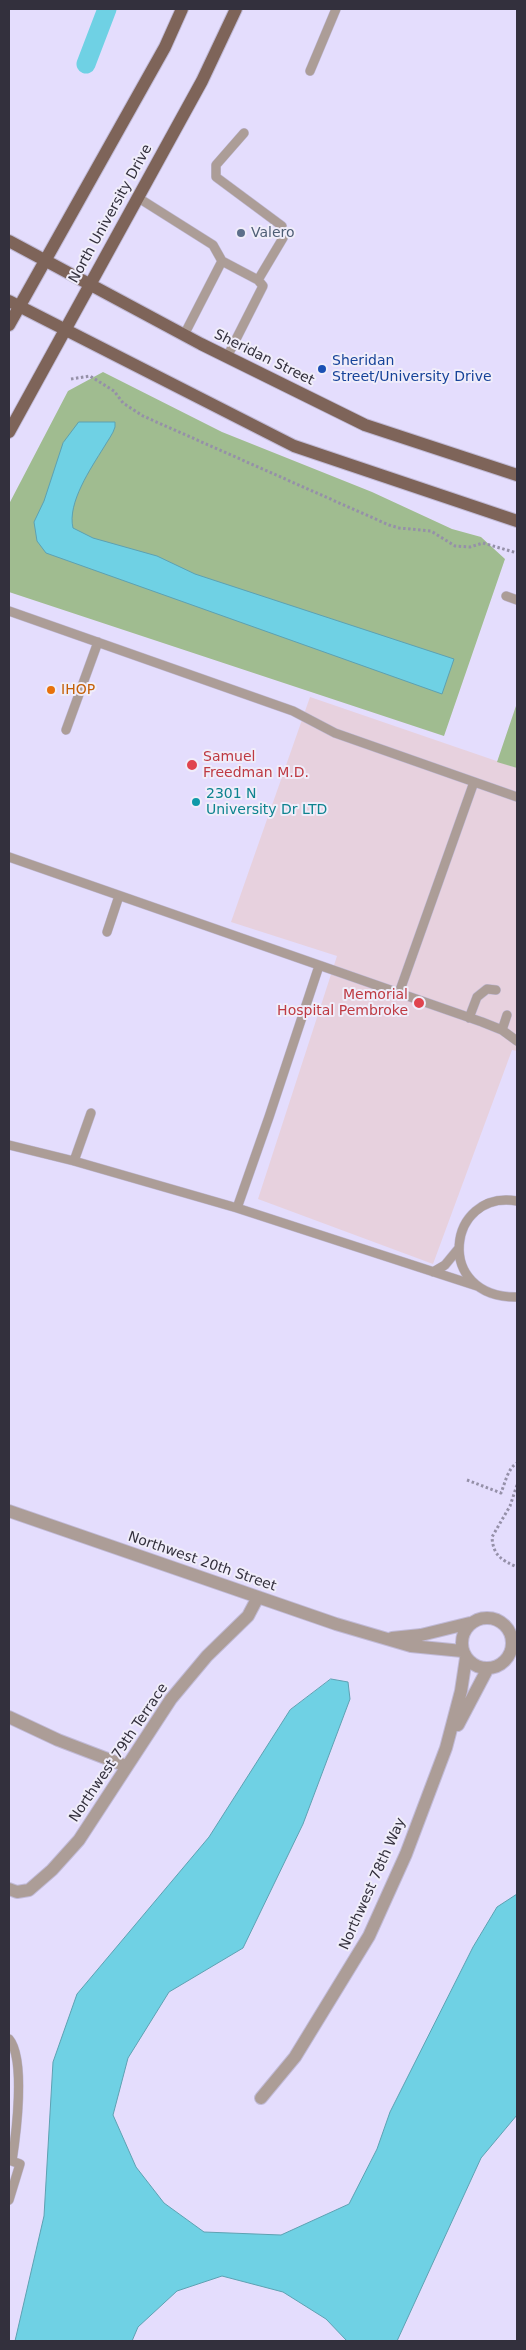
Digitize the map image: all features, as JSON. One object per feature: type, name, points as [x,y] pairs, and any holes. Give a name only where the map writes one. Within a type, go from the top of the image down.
[{"type":"main road","points":[[9,325],[14,304],[45,260],[164,47],[182,9]]},
{"type":"main road","name":"North University Drive","points":[[9,432],[202,81],[236,9]]},
{"type":"main road","name":"Sheridan Street","points":[[9,241],[184,335],[365,425],[517,475]]},
{"type":"main road","points":[[14,304],[294,446],[517,521]]},
{"type":"street","name":"Northwest 20th Street","points":[[9,1511],[336,1624],[411,1646],[464,1654]]},
{"type":"street","name":"Northwest 79th Terrace","points":[[13,1890],[29,1890],[52,1870],[79,1840],[171,1699],[207,1656],[248,1616],[258,1597]]},
{"type":"street","points":[[504,1661],[512,1646],[513,1631],[494,1618],[478,1618],[470,1624],[462,1635],[464,1654],[479,1667],[488,1668],[504,1661],[517,1659]]},
{"type":"street","name":"Northwest 20th Street","points":[[386,1638],[421,1635],[470,1624]]},
{"type":"street","name":"Northwest 78th Way","points":[[261,2098],[295,2057],[369,1936],[406,1854],[446,1748],[461,1691],[464,1654]]},
{"type":"street","name":"Northwest 78th Way","points":[[446,1748],[488,1668]]},
{"type":"street","points":[[9,1717],[58,1740],[126,1766]]},
{"type":"lane","points":[[310,71],[336,9]]},
{"type":"lane","points":[[244,133],[216,165],[216,177],[282,226],[283,238],[258,280]]},
{"type":"lane","points":[[137,197],[213,245],[222,261],[258,280],[263,286],[227,357]]},
{"type":"lane","points":[[184,335],[222,261]]},
{"type":"lane","points":[[506,596],[517,600]]},
{"type":"lane","points":[[9,611],[293,711],[336,733],[517,797]]},
{"type":"lane","points":[[66,730],[98,642]]},
{"type":"lane","points":[[400,994],[474,782]]},
{"type":"lane","points":[[9,857],[470,1018],[502,1030],[517,1041]]},
{"type":"lane","points":[[107,932],[119,896]]},
{"type":"lane","points":[[237,1208],[318,966]]},
{"type":"lane","points":[[470,1018],[477,997],[487,989],[496,990]]},
{"type":"lane","points":[[502,1030],[507,1015]]},
{"type":"lane","points":[[74,1161],[91,1114]]},
{"type":"lane","points":[[9,1145],[74,1161],[237,1208],[477,1286],[486,1292],[502,1297],[517,1297]]},
{"type":"lane","points":[[477,1286],[466,1273],[459,1248],[461,1235],[466,1223],[475,1212],[496,1201],[517,1201]]},
{"type":"lane","points":[[433,1272],[445,1265],[459,1248]]},
{"type":"lane","points":[[9,2039],[19,2068],[16,2138],[10,2160],[20,2164],[9,2200]]},
{"type":"path","points":[[71,379],[90,376],[114,391],[123,403],[143,416],[389,525],[398,528],[431,531],[455,546],[470,547],[483,543],[517,553]]},
{"type":"path","points":[[466,1480],[501,1493],[509,1472],[517,1462]]},
{"type":"path","points":[[517,1485],[510,1506],[492,1536],[495,1552],[499,1558],[517,1567]]},
{"type":"shaded area","name":"Memorial Hospital Pembroke","points":[[310,697],[517,768],[517,1051],[512,1050],[433,1264],[258,1199],[337,956],[231,922]]},
{"type":"green space","points":[[103,372],[222,432],[372,492],[452,529],[481,537],[505,559],[444,736],[9,592],[9,504],[68,391]]},
{"type":"green space","points":[[517,703],[517,768],[497,762]]},
{"type":"water","points":[[79,422],[115,422],[115,427],[81,486],[73,508],[73,528],[93,538],[157,556],[195,574],[454,659],[442,694],[46,553],[37,541],[34,522],[44,501],[63,443]]},
{"type":"water","points":[[331,1679],[348,1682],[350,1699],[303,1824],[243,1948],[169,1992],[128,2058],[113,2115],[136,2167],[164,2203],[204,2232],[281,2235],[349,2204],[377,2149],[390,2112],[473,1947],[497,1907],[517,1894],[517,2115],[481,2158],[397,2341],[347,2341],[326,2319],[283,2292],[222,2276],[177,2291],[138,2327],[132,2341],[15,2341],[44,2216],[53,2062],[77,1994],[209,1837],[290,1710]]},
{"type":"waterway","points":[[86,64],[107,9]]},
{"type":"place","name":"Valero","points":[[241,233]]},
{"type":"place","name":"Sheridan Street/University Drive","points":[[322,369]]},
{"type":"place","name":"IHOP","points":[[51,690]]},
{"type":"place","name":"Samuel Freedman M.D.","points":[[192,765]]},
{"type":"place","name":"2301 N University Dr LTD","points":[[196,802]]},
{"type":"place","name":"Memorial Hospital Pembroke","points":[[419,1003]]}]
